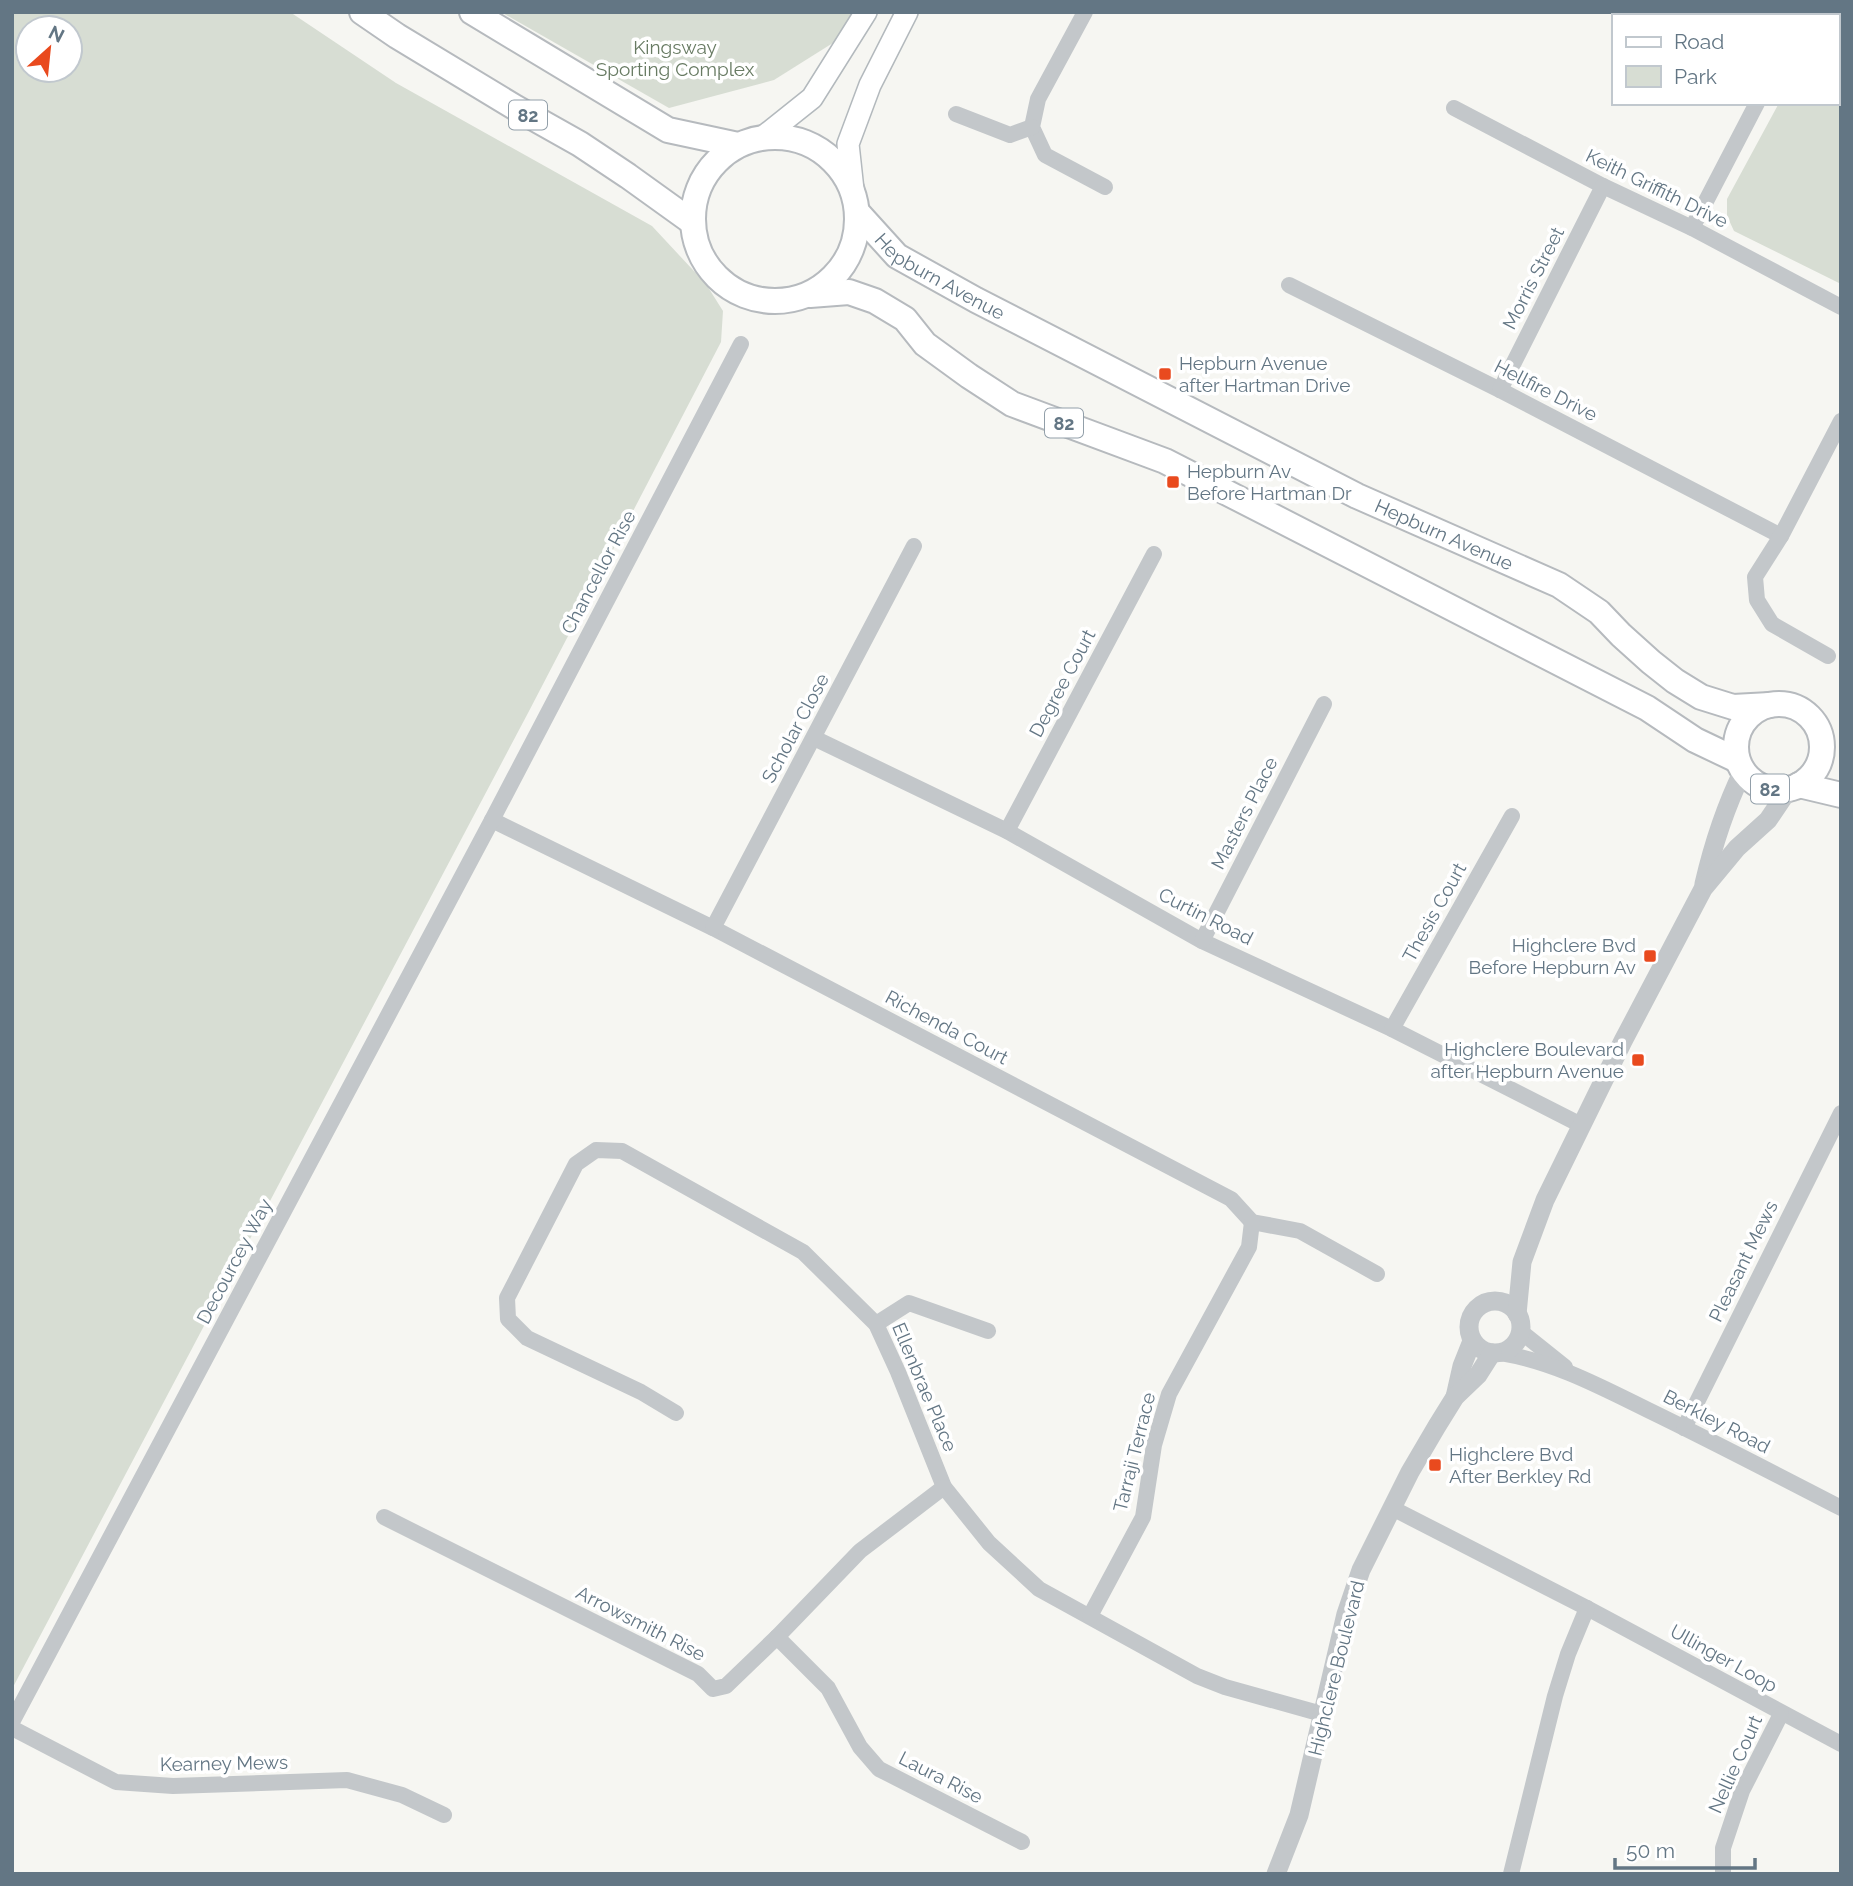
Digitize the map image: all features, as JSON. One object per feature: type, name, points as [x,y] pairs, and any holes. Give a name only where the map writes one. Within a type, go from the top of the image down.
[{"type":"main road","name":"82","points":[[362,12],[504,101],[580,144],[692,222]]},
{"type":"main road","name":"82","points":[[472,12],[668,130],[738,145]]},
{"type":"main road","points":[[763,137],[812,98],[866,12]]},
{"type":"main road","points":[[856,202],[848,144],[870,85],[907,12]]},
{"type":"main road","name":"82","points":[[810,295],[834,278],[848,260],[857,235],[856,202],[842,169],[825,153],[796,139],[763,137],[738,145],[720,156],[703,177],[694,199],[692,222],[699,252],[719,280],[751,298],[783,302],[810,295],[849,292],[875,300],[905,319],[925,344],[1012,404],[1165,461],[1637,703],[1740,766],[1759,786],[1774,790],[1794,787],[1841,795]]},
{"type":"main road","name":"Hepburn Avenue","points":[[856,202],[897,256],[976,300],[1357,496],[1559,585],[1599,612],[1651,662],[1700,697],[1733,706],[1787,705],[1802,711],[1814,722],[1841,738]]},
{"type":"main road","name":"82","points":[[1740,766],[1735,748],[1737,733],[1745,720],[1756,710],[1770,705]]},
{"type":"main road","name":"82","points":[[1794,787],[1814,772],[1819,762],[1821,742],[1814,722]]},
{"type":"street","points":[[1085,12],[1038,99],[1032,127],[1045,155],[1105,187]]},
{"type":"street","points":[[1692,228],[1755,105]]},
{"type":"street","name":"Keith Griffith Drive","points":[[1454,108],[1841,306]]},
{"type":"street","points":[[956,114],[1010,135],[1032,127]]},
{"type":"street","name":"Morris Street","points":[[1500,390],[1604,186]]},
{"type":"street","name":"Hellfire Drive","points":[[1289,285],[1500,390],[1781,536]]},
{"type":"street","name":"Chancellor Rise","points":[[492,820],[741,344]]},
{"type":"street","points":[[1828,656],[1772,624],[1758,600],[1755,578],[1781,536],[1841,421]]},
{"type":"street","name":"Scholar Close","points":[[713,928],[914,546]]},
{"type":"street","name":"Degree Court","points":[[1007,831],[1154,554]]},
{"type":"street","name":"Masters Place","points":[[1202,941],[1324,704]]},
{"type":"street","name":"Curtin Road","points":[[814,738],[1007,831],[1202,941],[1392,1029],[1581,1125]]},
{"type":"street","name":"Highclere Boulevard","points":[[1703,889],[1719,827],[1740,766]]},
{"type":"street","name":"Highclere Boulevard","points":[[1455,1397],[1462,1366],[1472,1341],[1469,1333],[1471,1315],[1492,1301],[1522,1262],[1545,1200],[1581,1125],[1703,889],[1737,848],[1768,820],[1794,787]]},
{"type":"street","name":"Thesis Court","points":[[1392,1029],[1512,816]]},
{"type":"street","name":"Richenda Court","points":[[492,820],[713,928],[1231,1199],[1252,1222]]},
{"type":"street","name":"Decourcey Way","points":[[12,1722],[492,820]]},
{"type":"street","name":"Pleasant Mews","points":[[1684,1427],[1841,1113]]},
{"type":"street","name":"Ellenbrae Place","points":[[676,1413],[641,1392],[527,1338],[508,1320],[507,1298],[576,1164],[596,1150],[622,1151],[803,1252],[876,1324],[944,1486],[989,1543],[1040,1589],[1197,1675],[1225,1687],[1322,1714]]},
{"type":"street","points":[[1252,1222],[1300,1231],[1377,1274]]},
{"type":"street","name":"Tarraji Terrace","points":[[1090,1616],[1143,1517],[1154,1445],[1168,1394],[1249,1247],[1252,1222]]},
{"type":"street","name":"Highclere Boulevard","points":[[1276,1874],[1299,1815],[1346,1614],[1361,1570],[1410,1472],[1455,1397],[1496,1353],[1514,1345],[1519,1323],[1522,1262]]},
{"type":"street","points":[[1492,1301],[1506,1304],[1519,1323]]},
{"type":"street","points":[[876,1324],[909,1303],[988,1331]]},
{"type":"street","name":"Berkley Road","points":[[1519,1323],[1573,1373]]},
{"type":"street","points":[[1472,1341],[1484,1351],[1496,1353]]},
{"type":"street","name":"Berkley Road","points":[[1496,1353],[1522,1357],[1573,1373],[1841,1507]]},
{"type":"street","name":"Arrowsmith Rise","points":[[384,1517],[698,1674],[713,1689],[726,1686],[860,1551],[944,1486]]},
{"type":"street","name":"Ullinger Loop","points":[[1392,1508],[1587,1608],[1841,1744]]},
{"type":"street","points":[[1511,1874],[1555,1696],[1568,1654],[1587,1608]]},
{"type":"street","name":"Laura Rise","points":[[777,1637],[828,1688],[860,1747],[879,1769],[1022,1842]]},
{"type":"street","name":"Nellie Court","points":[[1723,1874],[1723,1848],[1742,1791],[1781,1714]]},
{"type":"street","name":"Kearney Mews","points":[[12,1728],[116,1782],[173,1786],[347,1780],[401,1795],[444,1815]]},
{"type":"green space","points":[[12,12],[290,12],[396,83],[652,226],[706,284],[723,311],[721,342],[12,1689]]},
{"type":"green space","name":"Kingsway Sporting Complex","points":[[501,12],[854,12],[844,36],[774,80],[669,108]]},
{"type":"green space","points":[[1841,81],[1841,284],[1734,231],[1727,216],[1727,199],[1778,105],[1839,105]]},
{"type":"place","name":"Hepburn Avenue after Hartman Drive","points":[[1165,374]]},
{"type":"place","name":"Hepburn Av Before Hartman Dr","points":[[1173,482]]},
{"type":"place","name":"Highclere Bvd Before Hepburn Av","points":[[1650,956]]},
{"type":"place","name":"Highclere Boulevard after Hepburn Avenue","points":[[1638,1060]]},
{"type":"place","name":"Highclere Bvd After Berkley Rd","points":[[1435,1465]]}]
